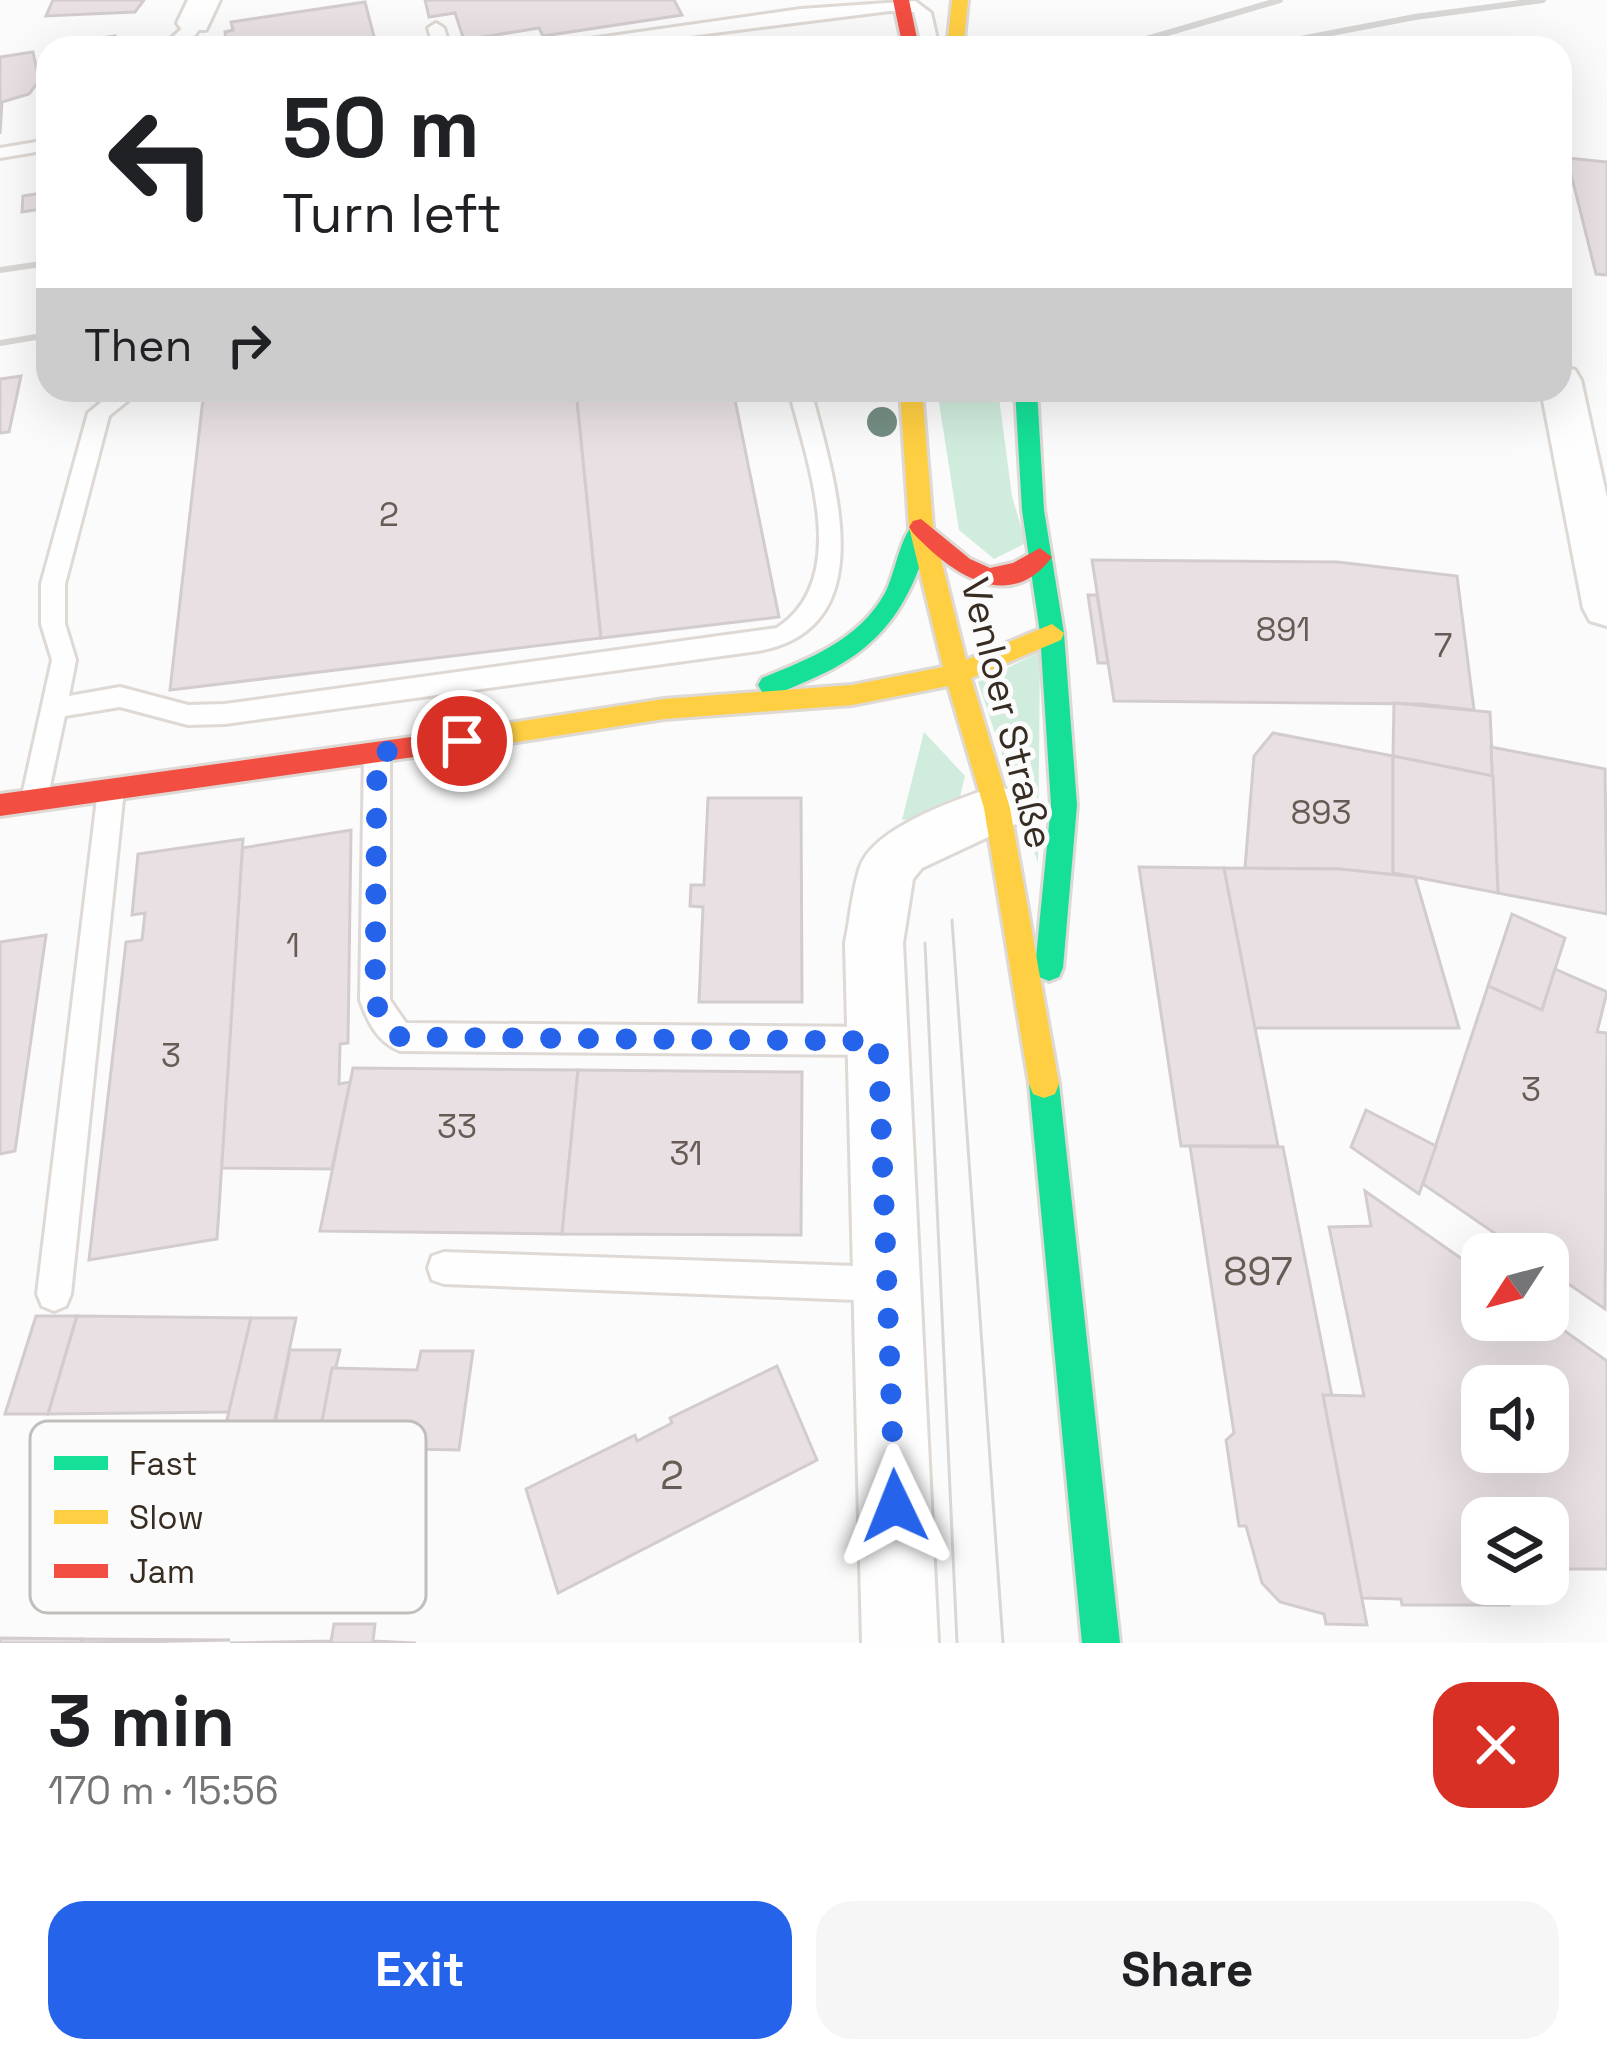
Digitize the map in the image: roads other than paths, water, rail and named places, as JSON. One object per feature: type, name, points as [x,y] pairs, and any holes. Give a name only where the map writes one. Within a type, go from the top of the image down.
[{"type":"main road","points":[[957,36],[960,0]]},
{"type":"main road","points":[[902,2],[909,36]]},
{"type":"main road","name":"Venloer Straße","points":[[912,402],[921,526],[958,678],[997,808],[1041,1055],[1101,1643]]},
{"type":"main road","name":"Venloer Straße","points":[[1027,402],[1033,510],[1052,633],[1064,805],[1041,1055]]},
{"type":"main road","points":[[921,526],[970,572],[991,579],[1025,572],[1040,556]]},
{"type":"main road","points":[[719,704],[829,666],[859,647],[885,622],[910,578],[921,526]]},
{"type":"main road","points":[[0,805],[719,704],[797,706],[901,694],[958,678],[1052,633]]},
{"type":"street","points":[[1565,402],[1607,608]]},
{"type":"street","points":[[900,1643],[874,943],[887,869],[903,852],[997,808]]},
{"type":"lane","points":[[640,36],[843,5],[902,2],[925,14],[930,36]]},
{"type":"lane","points":[[436,28],[438,36]]},
{"type":"lane","points":[[0,153],[36,147]]},
{"type":"lane","points":[[34,800],[64,660],[52,624],[53,584],[99,413],[114,402]]},
{"type":"lane","points":[[55,708],[120,697],[188,715],[225,714],[737,645],[789,633],[808,616],[826,587],[831,565],[830,536],[802,402]]},
{"type":"lane","points":[[377,753],[375,1000],[382,1019],[400,1037],[878,1041]]},
{"type":"lane","points":[[54,1294],[111,790]]},
{"type":"lane","points":[[444,1268],[856,1283],[886,1278]]},
{"type":"tram line","points":[[952,920],[1003,1643]]},
{"type":"tram line","points":[[925,943],[957,1643]]},
{"type":"railway","points":[[1157,36],[1280,0]]},
{"type":"railway","points":[[1316,36],[1543,0]]},
{"type":"railway","points":[[0,270],[36,265]]},
{"type":"railway","points":[[0,343],[36,337]]}]
